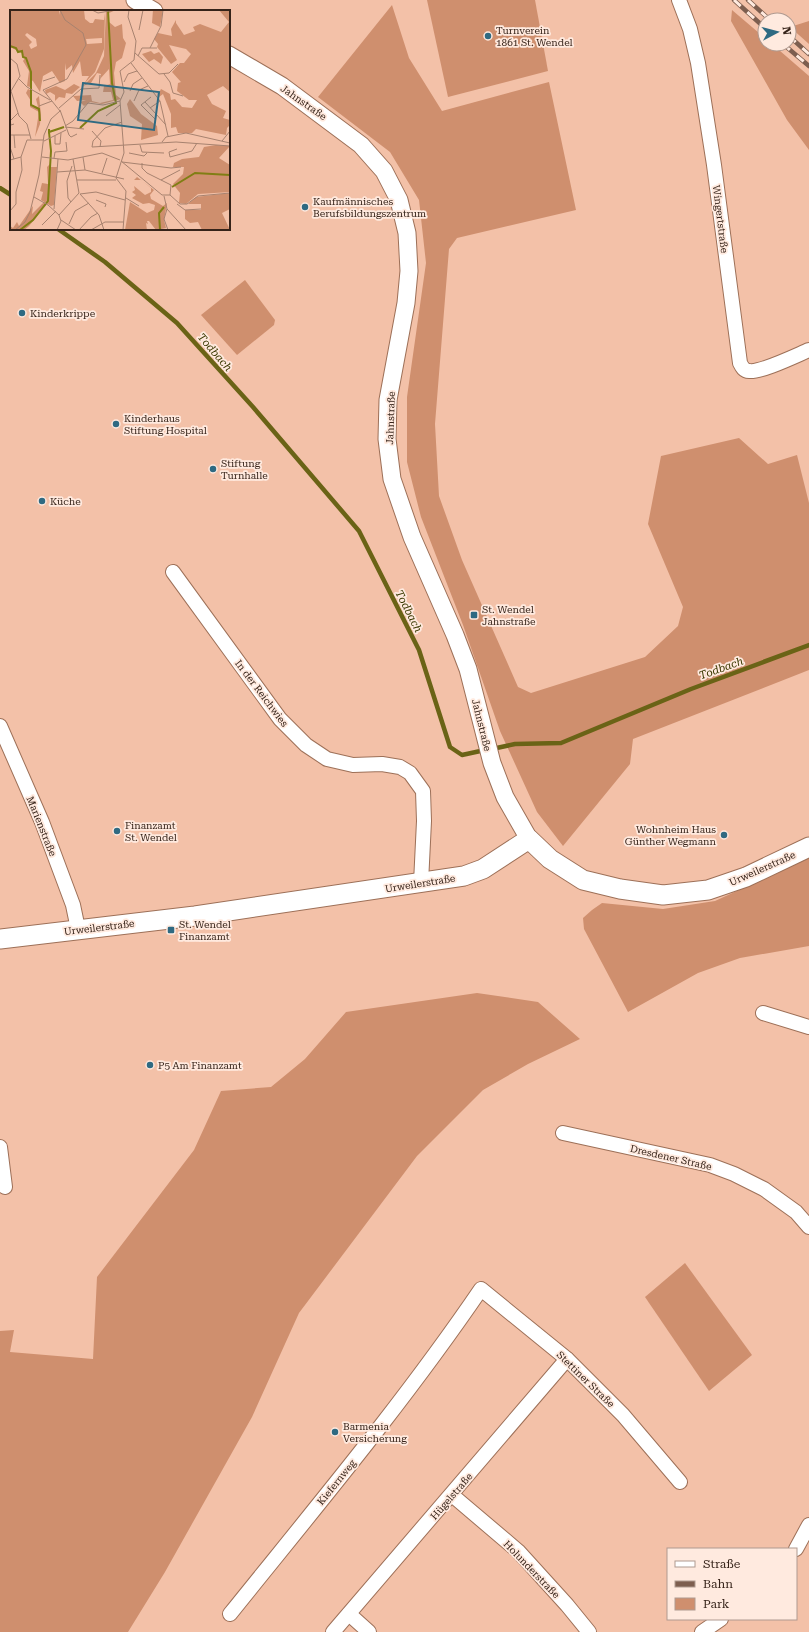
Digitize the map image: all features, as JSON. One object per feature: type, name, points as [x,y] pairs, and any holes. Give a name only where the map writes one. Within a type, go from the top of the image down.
[{"type":"main road","name":"Urweilerstraße","points":[[0,939],[195,916],[464,876],[483,869],[530,839],[550,859],[583,880],[620,889],[664,895],[708,890],[746,877],[809,847]]},
{"type":"street","points":[[135,0],[152,10]]},
{"type":"street","name":"Wingertstraße","points":[[679,0],[690,29],[698,63],[714,165],[740,363],[743,369],[749,371],[758,370],[809,350]]},
{"type":"street","name":"Jahnstraße","points":[[230,56],[282,86],[361,145],[384,171],[399,200],[407,233],[409,271],[404,311],[388,400],[387,439],[392,479],[412,537],[463,655],[492,763],[505,797],[530,839]]},
{"type":"street","name":"In der Reichwies","points":[[173,572],[280,719],[306,745],[326,759],[353,766],[382,764],[400,767],[410,773],[423,791],[424,821],[421,883]]},
{"type":"street","name":"Marienstraße","points":[[0,726],[42,822],[73,905],[78,929]]},
{"type":"street","points":[[763,1013],[809,1027]]},
{"type":"street","name":"Dresdener Straße","points":[[564,1133],[710,1165],[734,1174],[764,1189],[796,1212],[809,1227]]},
{"type":"street","points":[[0,1147],[5,1187]]},
{"type":"street","name":"Stettiner Straße","points":[[481,1289],[567,1359],[623,1415],[680,1482]]},
{"type":"street","name":"Kiefernweg","points":[[230,1614],[366,1445],[447,1338],[481,1289]]},
{"type":"street","name":"Hügelstraße","points":[[334,1632],[567,1359]]},
{"type":"street","name":"Holunderstraße","points":[[452,1495],[518,1551],[567,1605],[589,1632]]},
{"type":"street","points":[[797,1548],[809,1525]]},
{"type":"street","points":[[349,1614],[369,1632]]},
{"type":"street","points":[[702,1632],[720,1620]]},
{"type":"green space","name":"Turnverein 1861 St. Wendel","points":[[427,0],[535,0],[548,71],[448,97]]},
{"type":"green space","points":[[392,5],[409,58],[442,111],[549,82],[576,210],[457,238],[449,249],[435,424],[439,496],[462,560],[518,687],[531,693],[645,657],[678,626],[683,607],[648,524],[661,456],[739,438],[768,464],[797,455],[809,503],[809,670],[633,739],[630,764],[563,846],[537,812],[500,731],[463,625],[421,517],[407,462],[407,397],[426,263],[419,200],[390,152],[318,97]]},
{"type":"green space","points":[[732,10],[757,31],[757,52],[781,52],[809,76],[809,150],[787,120],[731,21]]},
{"type":"green space","points":[[809,21],[809,44],[797,33],[797,25]]},
{"type":"green space","points":[[245,280],[275,320],[274,325],[237,355],[201,315]]},
{"type":"green space","points":[[809,858],[809,946],[740,958],[698,973],[628,1012],[584,929],[583,918],[592,910],[602,903],[663,909],[715,901]]},
{"type":"green space","points":[[477,993],[538,1002],[580,1039],[528,1064],[483,1090],[417,1156],[299,1313],[252,1417],[165,1572],[128,1632],[0,1632],[0,1331],[14,1330],[10,1352],[93,1359],[97,1277],[194,1150],[221,1091],[271,1087],[305,1059],[346,1012]]},
{"type":"green space","points":[[685,1263],[752,1355],[709,1391],[645,1297]]},
{"type":"waterway","name":"Todbach","points":[[0,188],[10,194]]},
{"type":"waterway","name":"Todbach","points":[[59,230],[105,262],[177,323],[253,407],[359,531],[419,650],[450,747],[462,755],[485,750]]},
{"type":"waterway","name":"Todbach","points":[[492,749],[515,744],[561,743],[691,689],[809,645]]},
{"type":"railway","points":[[734,0],[757,21]]},
{"type":"railway","points":[[748,0],[761,12]]},
{"type":"railway","points":[[797,43],[809,54]]},
{"type":"railway","points":[[792,52],[809,66]]},
{"type":"place","name":"Turnverein 1861 St. Wendel","points":[[488,36]]},
{"type":"place","name":"Kaufmännisches Berufsbildungszentrum","points":[[305,207]]},
{"type":"place","name":"Kinderkrippe","points":[[22,313]]},
{"type":"place","name":"Kinderhaus Stiftung Hospital","points":[[116,424]]},
{"type":"place","name":"Stiftung Turnhalle","points":[[213,469]]},
{"type":"place","name":"Küche","points":[[42,501]]},
{"type":"place","name":"St. Wendel Jahnstraße","points":[[474,615]]},
{"type":"place","name":"Finanzamt St. Wendel","points":[[117,831]]},
{"type":"place","name":"Wohnheim Haus Günther Wegmann","points":[[724,835]]},
{"type":"place","name":"St. Wendel Finanzamt","points":[[171,930]]},
{"type":"place","name":"P5 Am Finanzamt","points":[[150,1065]]},
{"type":"place","name":"Barmenia Versicherung","points":[[335,1432]]}]
